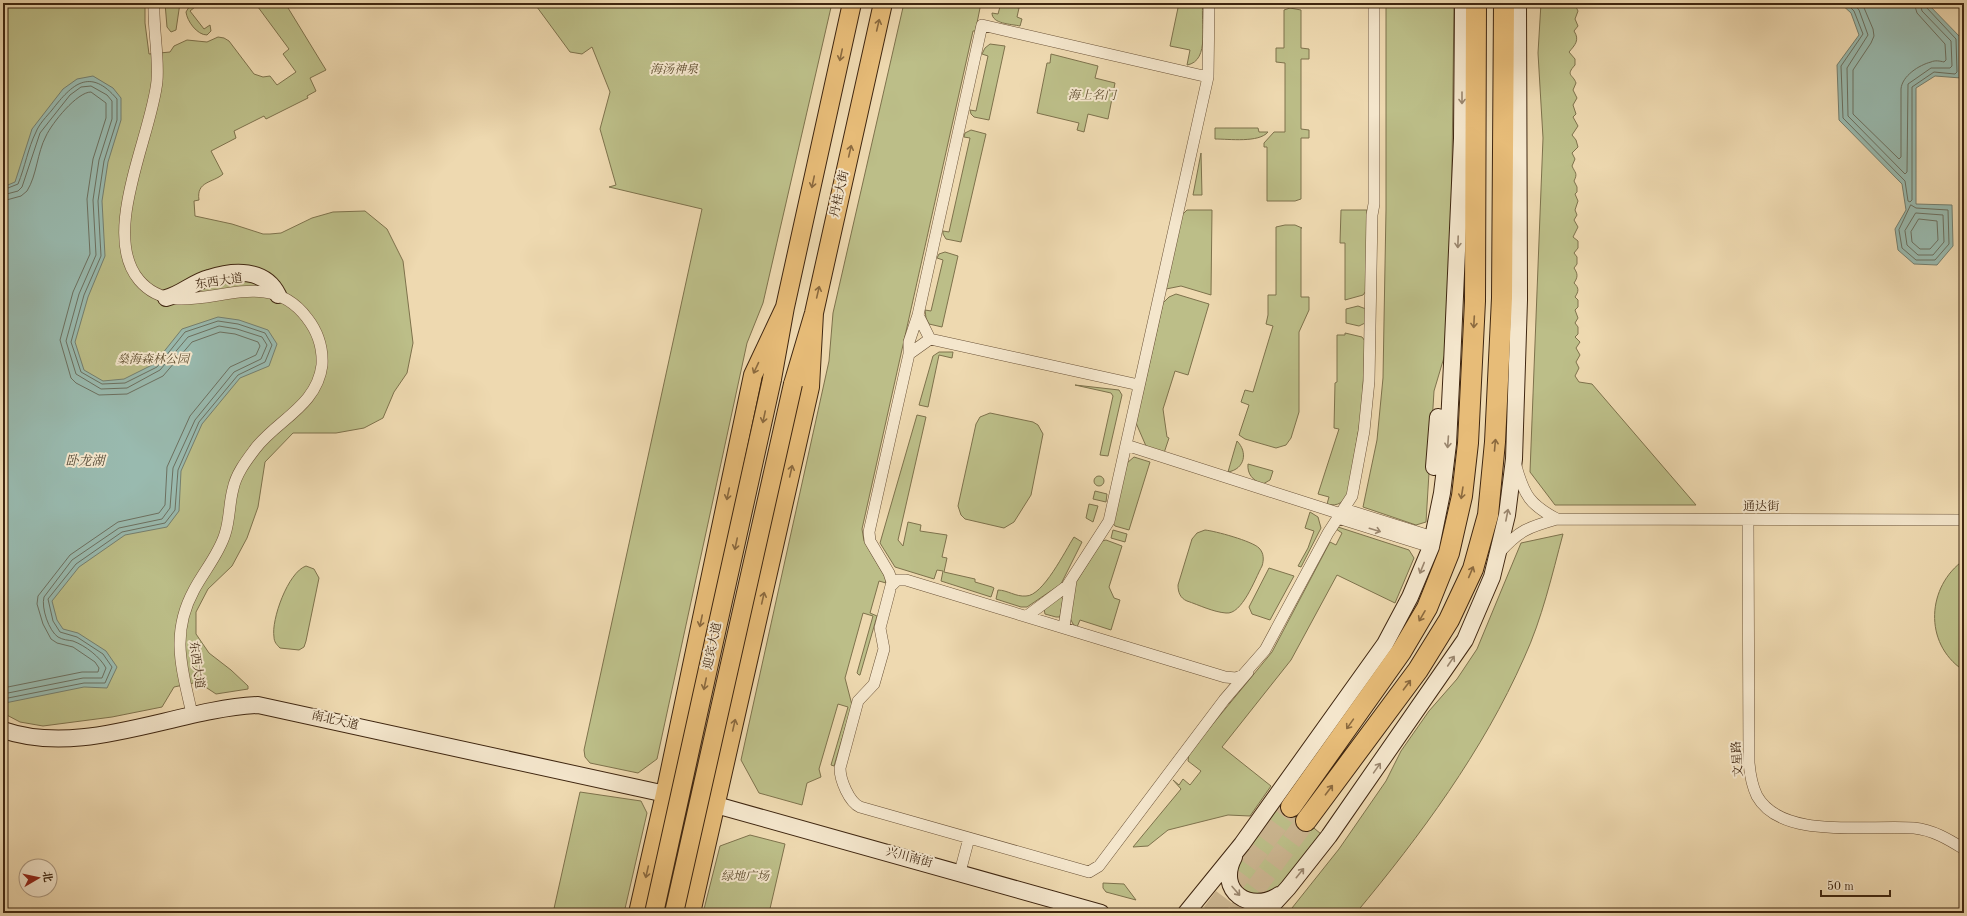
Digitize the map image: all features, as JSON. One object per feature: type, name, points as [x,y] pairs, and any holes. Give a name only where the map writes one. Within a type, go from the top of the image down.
[{"type":"highway","points":[[1292,807],[1401,652],[1427,608],[1449,553],[1462,496],[1468,443],[1475,301],[1476,3]]},
{"type":"highway","points":[[1306,821],[1418,670],[1448,620],[1473,569],[1488,515],[1495,442],[1502,298],[1504,3]]},
{"type":"main road","points":[[638,913],[753,375],[785,307],[852,3]]},
{"type":"main road","name":"丹桂大街","points":[[793,384],[814,313],[883,3]]},
{"type":"main road","name":"迎宾大道","points":[[654,913],[772,379],[785,307]]},
{"type":"main road","points":[[691,913],[810,386],[814,313]]},
{"type":"main road","name":"迎宾大道","points":[[674,913],[793,384]]},
{"type":"main road","points":[[677,736],[678,748],[684,762],[694,771],[710,771],[717,768],[728,751]]},
{"type":"main road","points":[[652,848],[663,832],[671,828],[686,827],[697,834],[700,840],[704,859]]},
{"type":"street","points":[[154,3],[158,59],[157,82],[151,112],[131,183],[125,216],[126,244],[129,264],[138,279],[154,293],[166,298],[178,295],[208,278],[245,272],[256,275],[267,281],[274,286],[278,295]]},
{"type":"street","points":[[1027,616],[1064,590],[1109,521],[1208,77],[1209,3]]},
{"type":"street","points":[[1208,77],[982,25],[918,315],[909,342],[909,354],[869,532],[870,541],[889,573],[891,586],[880,628],[884,649],[874,684],[858,701],[840,768],[840,776],[852,802],[860,808],[1083,871],[1093,870],[1099,866],[1224,700],[1265,650],[1352,496],[1360,454],[1369,381],[1372,215],[1374,204],[1374,3]]},
{"type":"street","points":[[1186,913],[1242,844],[1385,644],[1410,597],[1432,542],[1442,492],[1448,444],[1462,138],[1463,3]]},
{"type":"street","points":[[1462,70],[1469,3]]},
{"type":"street","points":[[1265,913],[1288,888],[1329,836],[1465,640],[1492,577],[1507,515],[1514,459],[1519,300],[1518,3]]},
{"type":"street","points":[[1462,138],[1475,301]]},
{"type":"street","points":[[1503,162],[1519,300]]},
{"type":"street","name":"东西大道","points":[[192,714],[180,657],[179,634],[183,614],[194,591],[216,554],[225,534],[233,488],[243,465],[268,434],[301,407],[310,396],[316,386],[322,365],[321,345],[316,330],[306,316],[291,301],[278,295]]},
{"type":"street","points":[[918,315],[930,339]]},
{"type":"street","points":[[909,354],[930,339],[1139,385]]},
{"type":"street","points":[[1126,446],[1432,542]]},
{"type":"street","points":[[1514,459],[1521,483],[1528,497],[1540,510],[1557,519]]},
{"type":"street","points":[[1497,555],[1511,538],[1524,530],[1557,519]]},
{"type":"street","name":"通达街","points":[[1557,519],[1748,521],[1964,520]]},
{"type":"street","name":"文星路","points":[[1748,521],[1749,763],[1751,777],[1757,796],[1773,813],[1792,822],[1830,827],[1915,828],[1941,834],[1964,849]]},
{"type":"street","points":[[889,573],[906,580],[1225,676],[1240,677],[1248,672]]},
{"type":"street","points":[[891,586],[897,580],[906,580]]},
{"type":"street","points":[[1064,627],[1071,581]]},
{"type":"street","name":"南北大道","points":[[3,730],[31,738],[103,735],[192,714],[223,708],[258,705],[716,805]]},
{"type":"street","name":"兴川南街","points":[[716,805],[960,872],[1101,913]]},
{"type":"street","points":[[960,872],[969,838]]},
{"type":"street","points":[[1242,844],[1231,863],[1228,874],[1230,884],[1234,892],[1252,902],[1261,903],[1272,900],[1288,888]]},
{"type":"street","points":[[1276,913],[1288,888]]},
{"type":"green space","name":"燊海森林公园","points":[[3,3],[145,3],[145,23],[149,54],[170,52],[174,46],[187,40],[207,42],[218,37],[224,38],[229,41],[254,74],[263,77],[270,76],[277,85],[296,72],[283,54],[289,49],[255,3],[285,3],[326,70],[310,78],[316,91],[307,96],[308,98],[266,119],[264,116],[234,131],[236,138],[211,151],[223,174],[206,183],[200,189],[199,200],[194,201],[195,216],[232,224],[263,234],[270,234],[281,233],[312,218],[333,212],[365,211],[387,229],[403,261],[413,343],[407,373],[394,392],[383,418],[364,428],[336,433],[293,433],[265,462],[258,507],[247,538],[232,566],[208,589],[196,612],[196,634],[209,653],[231,670],[248,686],[248,689],[216,694],[198,682],[174,687],[162,707],[112,717],[43,726],[20,722],[3,713]]},
{"type":"green space","points":[[165,3],[180,3],[176,30],[171,32],[167,27]]},
{"type":"green space","name":"海汤神泉","points":[[534,3],[832,3],[763,303],[747,343],[657,759],[638,773],[590,763],[585,757],[584,750],[702,209],[609,187],[616,185],[600,129],[610,92],[592,47],[582,54],[570,52]]},
{"type":"green space","points":[[904,3],[981,3],[976,28],[977,31],[973,31],[862,529],[864,541],[885,577],[886,583],[879,581],[870,613],[877,616],[859,675],[857,673],[873,616],[863,613],[845,678],[852,705],[834,766],[831,765],[848,707],[838,704],[819,769],[821,777],[807,783],[802,805],[759,793],[741,760],[829,361],[833,313]]},
{"type":"green space","points":[[1001,3],[1015,3],[1014,7],[1019,8],[1017,17],[1022,19],[1020,26],[1003,23],[993,17],[992,13],[998,14]]},
{"type":"green space","points":[[1179,3],[1203,3],[1202,48],[1199,56],[1194,62],[1187,65],[1190,50],[1170,46]]},
{"type":"green space","points":[[1386,3],[1454,3],[1451,248],[1445,354],[1434,391],[1426,522],[1416,525],[1363,507],[1377,440],[1383,378],[1386,210]]},
{"type":"green space","points":[[1541,3],[1577,3],[1575,5],[1578,11],[1575,19],[1578,26],[1574,31],[1577,40],[1569,52],[1575,59],[1575,65],[1570,73],[1576,83],[1573,90],[1577,98],[1573,105],[1576,114],[1573,117],[1578,126],[1572,135],[1576,140],[1578,147],[1572,153],[1575,159],[1572,166],[1576,175],[1574,181],[1577,187],[1577,192],[1575,194],[1578,201],[1575,210],[1577,215],[1574,220],[1578,227],[1573,237],[1578,241],[1578,248],[1574,253],[1577,257],[1577,264],[1574,268],[1577,276],[1574,283],[1578,290],[1575,297],[1578,300],[1578,307],[1575,310],[1578,318],[1575,323],[1578,327],[1578,334],[1575,337],[1580,342],[1576,348],[1580,355],[1576,362],[1579,368],[1575,376],[1579,382],[1592,384],[1696,505],[1555,505],[1530,472],[1543,138],[1538,53]]},
{"type":"green space","points":[[189,7],[195,7],[190,11],[204,29],[210,25],[211,31],[207,35],[196,30],[188,19],[186,12]]},
{"type":"green space","points":[[1290,8],[1301,10],[1301,48],[1309,49],[1309,59],[1301,59],[1301,129],[1309,130],[1309,138],[1301,138],[1301,199],[1295,201],[1267,201],[1267,147],[1264,147],[1264,143],[1274,132],[1285,132],[1285,63],[1276,62],[1276,48],[1284,48],[1284,10]]},
{"type":"green space","points":[[990,44],[1005,46],[989,120],[974,117],[970,110],[976,111],[988,56],[982,54],[985,48]]},
{"type":"green space","name":"海上名门","points":[[1051,54],[1098,66],[1095,78],[1115,83],[1108,119],[1088,114],[1084,132],[1077,130],[1079,123],[1037,113],[1047,63],[1050,63]]},
{"type":"green space","points":[[1215,128],[1258,128],[1259,132],[1268,132],[1258,138],[1251,139],[1215,139]]},
{"type":"green space","points":[[971,130],[986,134],[961,242],[946,239],[943,231],[949,232],[970,138],[964,137],[965,133]]},
{"type":"green space","points":[[1201,153],[1202,195],[1193,195]]},
{"type":"green space","points":[[1187,210],[1212,210],[1211,295],[1181,286],[1166,289],[1182,215]]},
{"type":"green space","points":[[1341,210],[1367,210],[1366,291],[1363,295],[1345,300],[1345,243],[1340,243]]},
{"type":"green space","points":[[1295,225],[1302,228],[1301,297],[1309,297],[1309,310],[1299,332],[1299,412],[1291,438],[1286,445],[1276,448],[1245,439],[1239,435],[1249,405],[1241,402],[1245,390],[1253,392],[1273,326],[1266,324],[1268,315],[1268,295],[1276,295],[1276,227]]},
{"type":"green space","points":[[945,252],[958,256],[942,327],[929,324],[926,318],[925,310],[931,311],[943,260],[937,258],[939,254]]},
{"type":"green space","points":[[1176,294],[1209,304],[1188,375],[1175,371],[1163,409],[1167,437],[1169,438],[1164,453],[1146,446],[1136,423],[1163,303],[1169,297]]},
{"type":"green space","points":[[1358,306],[1366,309],[1365,323],[1359,326],[1346,323],[1346,309]]},
{"type":"green space","points":[[1345,333],[1362,337],[1365,341],[1362,410],[1348,493],[1345,499],[1340,503],[1331,505],[1327,504],[1329,497],[1318,494],[1339,429],[1334,428],[1335,383],[1337,382],[1337,335],[1345,335]]},
{"type":"green space","points":[[939,352],[953,352],[952,358],[939,355],[928,407],[919,405],[933,356]]},
{"type":"green space","points":[[1075,385],[1119,390],[1122,395],[1108,456],[1100,455],[1113,396],[1111,393]]},
{"type":"green space","points":[[990,413],[1033,422],[1038,425],[1043,434],[1031,495],[1014,522],[1004,528],[965,519],[961,515],[958,506],[976,424],[980,417]]},
{"type":"green space","points":[[917,415],[926,417],[898,540],[903,546],[908,522],[921,525],[920,531],[947,535],[942,557],[947,558],[944,572],[975,579],[975,582],[994,588],[991,597],[941,581],[943,571],[937,570],[934,579],[895,567],[880,543]]},
{"type":"green space","points":[[1237,441],[1243,450],[1243,460],[1238,467],[1228,472]]},
{"type":"green space","points":[[1134,457],[1150,462],[1129,530],[1115,526],[1113,523],[1127,463]]},
{"type":"green space","points":[[1248,464],[1273,471],[1270,480],[1263,484],[1256,481],[1251,477]]},
{"type":"green space","points":[[1099,476],[1104,481],[1099,486],[1094,481]]},
{"type":"green space","points":[[1095,491],[1107,494],[1106,502],[1093,499]]},
{"type":"green space","points":[[1089,504],[1098,506],[1093,522],[1086,518]]},
{"type":"green space","points":[[1310,512],[1318,517],[1321,528],[1301,567],[1298,566],[1308,548],[1314,531],[1305,528]]},
{"type":"green space","points":[[1338,527],[1409,550],[1414,558],[1395,603],[1337,575],[1291,660],[1222,747],[1271,786],[1250,816],[1228,815],[1168,830],[1148,846],[1133,847],[1181,789],[1173,780],[1179,785],[1183,779],[1190,785],[1201,771],[1188,761],[1189,753],[1272,652],[1330,542],[1336,545],[1342,533],[1336,529]]},
{"type":"green space","points":[[1113,530],[1127,534],[1125,542],[1111,538]]},
{"type":"green space","points":[[1205,530],[1225,534],[1249,542],[1259,548],[1263,554],[1262,566],[1252,587],[1243,602],[1232,612],[1226,613],[1216,611],[1187,601],[1179,592],[1178,585],[1192,539],[1197,533]]},
{"type":"green space","points":[[1563,534],[1551,581],[1536,628],[1524,658],[1508,692],[1489,726],[1449,792],[1380,884],[1356,913],[1288,913],[1339,849],[1386,781],[1401,751],[1429,711],[1457,679],[1477,649],[1521,543]]},
{"type":"green space","points":[[1074,537],[1082,542],[1061,584],[1027,607],[1021,607],[996,599],[998,590],[1026,596],[1033,594],[1053,572]]},
{"type":"green space","points":[[1106,540],[1122,546],[1109,587],[1114,598],[1120,600],[1111,630],[1080,620],[1077,627],[1073,624],[1070,618],[1075,584],[1102,541]]},
{"type":"green space","points":[[1964,560],[1964,680],[1963,670],[1950,659],[1941,645],[1936,630],[1935,615],[1937,599],[1943,584],[1952,571]]},
{"type":"green space","points":[[306,566],[314,569],[319,578],[306,641],[304,647],[299,650],[280,648],[275,642],[274,637],[275,620],[278,609],[282,597],[293,577],[299,570]]},
{"type":"green space","points":[[1269,568],[1294,576],[1270,620],[1252,614],[1249,607]]},
{"type":"green space","points":[[1061,597],[1063,599],[1060,617],[1045,614],[1044,609]]},
{"type":"green space","points":[[580,792],[641,801],[647,813],[624,913],[553,913]]},
{"type":"green space","points":[[1282,801],[1321,834],[1276,892],[1259,898],[1236,886],[1236,862]]},
{"type":"green space","name":"绿地广场","points":[[750,835],[785,844],[769,913],[703,913],[720,846]]},
{"type":"green space","points":[[1103,883],[1124,884],[1136,900],[1106,892],[1103,888]]},
{"type":"water","points":[[1840,3],[1927,3],[1961,38],[1961,78],[1935,76],[1916,88],[1916,204],[1952,205],[1953,246],[1937,265],[1914,264],[1898,250],[1895,229],[1906,210],[1902,184],[1839,120],[1837,65],[1859,35],[1851,13]]},
{"type":"water","name":"卧龙湖","points":[[93,76],[113,88],[121,98],[121,120],[108,162],[102,201],[105,256],[88,297],[75,342],[84,370],[103,381],[124,379],[154,364],[182,329],[218,317],[239,320],[268,330],[277,344],[269,366],[240,378],[202,424],[181,471],[179,511],[167,527],[125,535],[79,567],[52,601],[57,620],[63,629],[78,633],[106,651],[117,667],[107,688],[84,687],[5,703],[3,702],[3,187],[15,182],[32,129],[63,89],[77,79]]},
{"type":"tunnel","points":[[1212,913],[1291,807]]},
{"type":"tunnel","points":[[1237,913],[1306,821]]}]
